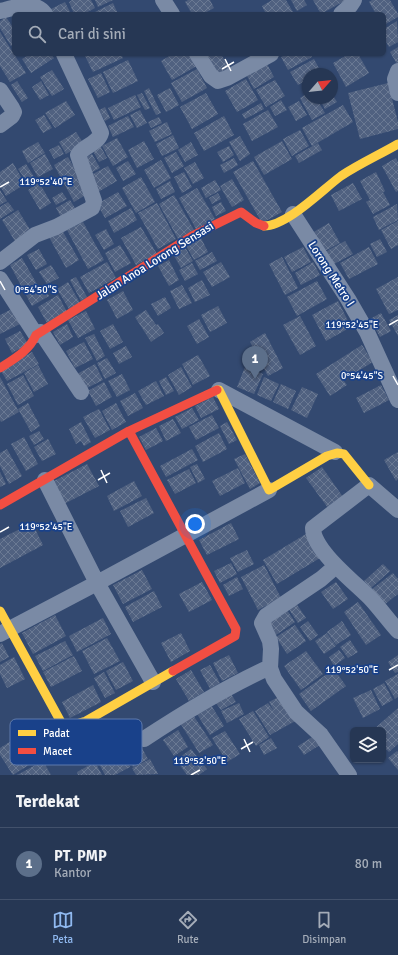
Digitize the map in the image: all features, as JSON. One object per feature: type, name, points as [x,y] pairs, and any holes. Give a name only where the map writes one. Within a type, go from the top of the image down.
[{"type":"street","points":[[163,0],[171,12]]},
{"type":"street","points":[[343,12],[354,0]]},
{"type":"street","points":[[0,11],[28,2],[41,6],[44,12]]},
{"type":"street","points":[[0,262],[35,235],[56,228],[92,208],[93,205],[94,201],[78,155],[96,141],[102,133],[65,56]]},
{"type":"street","points":[[198,56],[211,76],[218,81],[227,78],[267,56]]},
{"type":"street","points":[[398,71],[394,79],[398,93]]},
{"type":"street","points":[[0,90],[14,112],[12,116],[0,125]]},
{"type":"street","name":"Jalan Anoa Lorong Sensasi","points":[[0,368],[30,347],[38,334],[192,236],[241,212],[256,223],[267,227],[272,226],[293,214],[342,176],[398,144]]},
{"type":"street","name":"Lorong Metro I","points":[[293,214],[352,305],[367,332],[398,400]]},
{"type":"street","points":[[0,279],[81,392]]},
{"type":"street","points":[[219,390],[269,490]]},
{"type":"street","points":[[0,505],[130,431],[212,391],[219,390],[335,452],[346,456],[369,485],[398,510]]},
{"type":"street","points":[[91,719],[235,636],[236,632],[234,624],[130,431]]},
{"type":"street","points":[[5,631],[269,490],[335,452]]},
{"type":"street","points":[[45,480],[97,583],[154,682]]},
{"type":"street","points":[[369,485],[313,528],[313,535],[336,566],[371,600],[398,631]]},
{"type":"street","points":[[336,566],[321,579],[266,616],[262,623],[270,641],[270,667],[274,679],[296,712],[321,735],[349,775]]},
{"type":"street","points":[[0,611],[5,631],[59,719]]},
{"type":"street","points":[[144,738],[201,702],[239,681],[270,667]]},
{"type":"building","points":[[72,0],[91,0],[95,8],[88,12],[73,12],[69,2]]},
{"type":"building","points":[[95,0],[113,0],[98,7]]},
{"type":"building","points":[[188,0],[210,0],[214,8],[207,12],[191,12],[185,2]]},
{"type":"building","points":[[272,0],[286,0],[293,12],[265,12],[262,6]]},
{"type":"building","points":[[291,0],[304,0],[307,5],[297,11]]},
{"type":"building","points":[[313,0],[346,0],[325,12],[320,12]]},
{"type":"building","points":[[372,0],[390,0],[398,14],[398,17],[386,24],[386,12],[375,12],[369,2]]},
{"type":"building","points":[[65,2],[70,12],[50,12],[49,10]]},
{"type":"building","points":[[113,3],[117,12],[95,12]]},
{"type":"building","points":[[6,17],[12,26],[11,46],[0,28],[0,21]]},
{"type":"building","points":[[397,21],[398,42],[389,47],[386,42],[386,28]]},
{"type":"building","points":[[0,32],[12,51],[12,56],[15,56],[26,73],[10,82],[0,66]]},
{"type":"building","points":[[398,47],[398,66],[390,52]]},
{"type":"building","points":[[27,56],[52,56],[54,58],[31,73],[22,59]]},
{"type":"building","points":[[85,56],[122,56],[123,58],[93,72]]},
{"type":"building","points":[[170,56],[191,56],[197,66],[172,80],[161,61]]},
{"type":"building","points":[[204,56],[222,56],[229,68],[215,75]]},
{"type":"building","points":[[311,56],[312,57],[288,70],[281,57]]},
{"type":"building","points":[[345,56],[359,56],[369,73],[346,87],[338,72],[338,68],[336,68],[333,63]]},
{"type":"building","points":[[314,59],[319,68],[302,68],[302,83],[298,85],[290,72]]},
{"type":"building","points":[[128,60],[138,81],[113,93],[103,72]]},
{"type":"building","points":[[267,64],[274,77],[254,89],[247,76]]},
{"type":"building","points":[[197,69],[207,88],[182,102],[171,83]]},
{"type":"building","points":[[52,70],[64,89],[52,96],[40,77]]},
{"type":"building","points":[[101,73],[110,92],[98,98],[88,79]]},
{"type":"building","points":[[246,79],[258,100],[237,112],[225,91]]},
{"type":"building","points":[[275,80],[285,96],[266,107],[256,90]]},
{"type":"building","points":[[17,81],[28,98],[22,102],[11,85]]},
{"type":"building","points":[[41,81],[49,95],[40,100],[32,87]]},
{"type":"building","points":[[388,83],[398,122],[398,129],[360,139],[348,93]]},
{"type":"building","points":[[149,88],[161,113],[156,115],[144,91]]},
{"type":"building","points":[[170,88],[179,105],[166,112],[157,95]]},
{"type":"building","points":[[142,93],[150,108],[145,110],[137,95]]},
{"type":"building","points":[[206,93],[218,114],[192,129],[180,107]]},
{"type":"building","points":[[135,95],[141,107],[114,120],[108,108]]},
{"type":"building","points":[[281,100],[287,110],[275,116],[270,107]]},
{"type":"building","points":[[66,101],[75,115],[55,128],[45,113]]},
{"type":"building","points":[[299,101],[307,115],[296,121],[288,107]]},
{"type":"building","points":[[261,103],[264,109],[245,119],[242,114]]},
{"type":"building","points":[[303,104],[320,104],[325,113],[312,120]]},
{"type":"building","points":[[322,104],[334,104],[325,109]]},
{"type":"building","points":[[343,105],[353,122],[312,146],[302,128]]},
{"type":"building","points":[[105,107],[110,118],[105,121],[99,110]]},
{"type":"building","points":[[140,110],[147,123],[137,128],[130,115]]},
{"type":"building","points":[[268,110],[278,127],[252,141],[243,124]]},
{"type":"building","points":[[44,115],[52,128],[43,133],[35,120]]},
{"type":"building","points":[[128,116],[134,127],[113,137],[108,126]]},
{"type":"building","points":[[224,116],[234,135],[204,151],[194,133]]},
{"type":"building","points":[[159,117],[162,123],[151,128],[148,122]]},
{"type":"building","points":[[167,122],[172,134],[155,142],[149,131]]},
{"type":"building","points":[[300,130],[309,146],[292,156],[283,139]]},
{"type":"building","points":[[76,132],[84,144],[66,154],[59,142]]},
{"type":"building","points":[[173,135],[179,148],[162,156],[156,144]]},
{"type":"building","points":[[240,136],[250,154],[240,161],[229,142]]},
{"type":"building","points":[[117,138],[128,157],[113,166],[102,146]]},
{"type":"building","points":[[144,141],[154,159],[137,168],[128,150]]},
{"type":"building","points":[[282,141],[292,159],[264,175],[254,157]]},
{"type":"building","points":[[38,142],[45,153],[28,163],[22,151]]},
{"type":"building","points":[[191,142],[198,155],[185,162],[178,150]]},
{"type":"building","points":[[318,143],[322,150],[299,163],[295,156]]},
{"type":"building","points":[[59,145],[64,154],[54,159],[49,150]]},
{"type":"building","points":[[229,146],[234,155],[223,162],[217,152]]},
{"type":"building","points":[[101,147],[107,158],[99,162],[93,151]]},
{"type":"building","points":[[176,152],[184,166],[172,173],[164,158]]},
{"type":"building","points":[[45,154],[53,169],[38,177],[30,163]]},
{"type":"building","points":[[92,154],[100,168],[89,174],[81,160]]},
{"type":"building","points":[[68,157],[89,193],[74,202],[54,165]]},
{"type":"building","points":[[234,158],[238,165],[224,173],[220,165]]},
{"type":"building","points":[[396,158],[398,162],[398,191],[396,192],[382,166]]},
{"type":"building","points":[[161,160],[171,178],[154,188],[144,170]]},
{"type":"building","points":[[128,161],[136,174],[123,181],[116,168]]},
{"type":"building","points":[[253,161],[282,212],[262,223],[233,172]]},
{"type":"building","points":[[195,162],[204,178],[193,184],[184,168]]},
{"type":"building","points":[[13,163],[25,184],[6,196],[0,186],[0,172]]},
{"type":"building","points":[[26,164],[36,180],[29,185],[18,169]]},
{"type":"building","points":[[108,166],[117,181],[98,192],[89,176]]},
{"type":"building","points":[[184,172],[192,187],[182,193],[174,177]]},
{"type":"building","points":[[376,172],[385,191],[383,192],[390,205],[373,214],[366,202],[370,200],[360,181]]},
{"type":"building","points":[[141,177],[155,202],[136,213],[122,188]]},
{"type":"building","points":[[232,179],[244,200],[232,207],[220,186]]},
{"type":"building","points":[[215,180],[221,190],[206,198],[201,188]]},
{"type":"building","points":[[170,181],[175,192],[161,199],[156,189]]},
{"type":"building","points":[[39,182],[51,203],[40,210],[28,190]]},
{"type":"building","points":[[353,183],[362,199],[339,211],[331,195]]},
{"type":"building","points":[[197,188],[215,219],[196,229],[179,198]]},
{"type":"building","points":[[0,190],[7,201],[0,205]]},
{"type":"building","points":[[62,192],[67,199],[56,205],[52,198]]},
{"type":"building","points":[[118,192],[127,206],[105,218],[97,204]]},
{"type":"building","points":[[218,193],[221,199],[212,204],[209,198]]},
{"type":"building","points":[[174,195],[194,230],[178,239],[159,204]]},
{"type":"building","points":[[70,200],[78,213],[63,221],[56,208]]},
{"type":"building","points":[[8,202],[14,210],[0,219],[0,207]]},
{"type":"building","points":[[221,202],[226,211],[216,216],[212,207]]},
{"type":"building","points":[[157,203],[176,239],[158,249],[138,213]]},
{"type":"building","points":[[397,204],[398,220],[379,230],[373,217]]},
{"type":"building","points":[[131,208],[137,220],[114,233],[108,221]]},
{"type":"building","points":[[18,210],[32,233],[16,243],[2,220]]},
{"type":"building","points":[[398,221],[398,245],[391,249],[381,230]]},
{"type":"building","points":[[83,222],[104,260],[88,269],[67,230]]},
{"type":"building","points":[[329,223],[340,243],[323,252],[312,233]]},
{"type":"building","points":[[141,227],[157,254],[136,265],[121,238]]},
{"type":"building","points":[[106,229],[114,244],[104,250],[95,235]]},
{"type":"building","points":[[62,230],[79,260],[66,268],[49,237]]},
{"type":"building","points":[[200,236],[208,252],[194,260],[185,244]]},
{"type":"building","points":[[380,239],[387,252],[377,257],[370,244]]},
{"type":"building","points":[[345,241],[353,254],[332,265],[325,252]]},
{"type":"building","points":[[120,245],[131,263],[115,272],[105,253]]},
{"type":"building","points":[[185,247],[193,261],[181,268],[173,254]]},
{"type":"building","points":[[303,247],[311,262],[292,272],[284,257]]},
{"type":"building","points":[[369,247],[378,264],[349,279],[340,263]]},
{"type":"building","points":[[39,249],[47,264],[36,270],[27,255]]},
{"type":"building","points":[[212,252],[217,261],[200,270],[195,261]]},
{"type":"building","points":[[282,257],[298,288],[285,295],[269,264]]},
{"type":"building","points":[[22,258],[38,286],[25,293],[10,265]]},
{"type":"building","points":[[169,260],[179,280],[169,286],[158,266]]},
{"type":"building","points":[[107,262],[116,278],[89,293],[80,277]]},
{"type":"building","points":[[221,262],[230,277],[212,287],[203,272]]},
{"type":"building","points":[[313,262],[320,275],[301,285],[295,273]]},
{"type":"building","points":[[192,263],[198,274],[185,281],[179,270]]},
{"type":"building","points":[[51,265],[59,278],[47,284],[39,272]]},
{"type":"building","points":[[76,277],[87,297],[81,301],[70,280]]},
{"type":"building","points":[[398,277],[398,310],[389,314],[376,289]]},
{"type":"building","points":[[202,280],[210,295],[195,302],[188,288]]},
{"type":"building","points":[[317,281],[327,299],[297,316],[287,297]]},
{"type":"building","points":[[68,282],[80,303],[69,309],[57,289]]},
{"type":"building","points":[[43,285],[49,296],[32,306],[26,295]]},
{"type":"building","points":[[182,285],[192,303],[179,309],[170,291]]},
{"type":"building","points":[[123,291],[133,310],[117,319],[107,300]]},
{"type":"building","points":[[58,295],[67,312],[47,323],[38,307]]},
{"type":"building","points":[[165,297],[171,308],[158,316],[151,304]]},
{"type":"building","points":[[338,301],[351,327],[326,341],[312,315]]},
{"type":"building","points":[[218,306],[227,323],[210,332],[201,315]]},
{"type":"building","points":[[12,309],[20,324],[0,334],[0,315]]},
{"type":"building","points":[[146,310],[156,325],[158,324],[164,333],[151,342],[135,317]]},
{"type":"building","points":[[86,311],[95,329],[78,338],[68,320]]},
{"type":"building","points":[[381,313],[391,331],[380,337],[370,319]]},
{"type":"building","points":[[398,315],[398,336],[389,320]]},
{"type":"building","points":[[300,316],[316,346],[300,355],[283,325]]},
{"type":"building","points":[[199,319],[209,337],[197,344],[187,326]]},
{"type":"building","points":[[67,324],[73,337],[60,345],[53,332]]},
{"type":"building","points":[[113,324],[123,342],[110,349],[100,331]]},
{"type":"building","points":[[20,331],[28,344],[12,353],[5,339]]},
{"type":"building","points":[[265,333],[283,368],[268,376],[250,342]]},
{"type":"building","points":[[94,334],[105,356],[97,361],[85,338]]},
{"type":"building","points":[[84,342],[93,359],[75,368],[66,351]]},
{"type":"building","points":[[362,345],[373,362],[343,380],[347,385],[330,396],[316,374]]},
{"type":"building","points":[[126,346],[132,357],[119,364],[113,353]]},
{"type":"building","points":[[32,352],[39,364],[7,381],[0,369]]},
{"type":"building","points":[[198,355],[210,376],[193,385],[182,364]]},
{"type":"building","points":[[107,358],[116,373],[105,379],[97,363]]},
{"type":"building","points":[[95,364],[103,380],[85,389],[77,374]]},
{"type":"building","points":[[38,365],[48,384],[34,392],[24,373]]},
{"type":"building","points":[[181,367],[192,387],[179,395],[168,375]]},
{"type":"building","points":[[245,367],[263,374],[254,394],[237,387]]},
{"type":"building","points":[[122,374],[130,390],[117,397],[108,381]]},
{"type":"building","points":[[23,375],[34,396],[18,405],[7,384]]},
{"type":"building","points":[[0,377],[19,412],[1,422],[0,420]]},
{"type":"building","points":[[166,377],[174,391],[166,395],[159,381]]},
{"type":"building","points":[[264,377],[279,384],[271,401],[257,395]]},
{"type":"building","points":[[156,381],[164,396],[146,405],[138,391]]},
{"type":"building","points":[[104,382],[112,397],[96,406],[88,391]]},
{"type":"building","points":[[281,384],[296,391],[288,409],[273,402]]},
{"type":"building","points":[[381,385],[389,400],[364,413],[356,398]]},
{"type":"building","points":[[302,387],[318,394],[307,418],[291,410]]},
{"type":"building","points":[[135,393],[143,408],[128,416],[120,401]]},
{"type":"building","points":[[213,397],[219,409],[201,418],[195,406]]},
{"type":"building","points":[[28,403],[40,426],[31,432],[18,409]]},
{"type":"building","points":[[116,403],[126,422],[112,430],[102,411]]},
{"type":"building","points":[[192,408],[199,420],[182,429],[175,417]]},
{"type":"building","points":[[99,409],[110,430],[95,438],[83,417]]},
{"type":"building","points":[[212,415],[219,428],[196,440],[189,427]]},
{"type":"building","points":[[173,419],[181,433],[166,441],[159,426]]},
{"type":"building","points":[[81,422],[91,442],[84,446],[81,441],[76,444],[69,429]]},
{"type":"building","points":[[227,422],[237,440],[229,444],[220,426]]},
{"type":"building","points":[[156,428],[163,441],[146,450],[139,437]]},
{"type":"building","points":[[39,431],[44,439],[34,445],[29,436]]},
{"type":"building","points":[[219,433],[227,449],[203,462],[195,446]]},
{"type":"building","points":[[24,437],[38,464],[26,471],[11,444]]},
{"type":"building","points":[[48,439],[56,454],[42,461],[34,447]]},
{"type":"building","points":[[7,449],[22,476],[9,484],[0,466],[0,453]]},
{"type":"building","points":[[192,449],[198,460],[166,477],[160,466]]},
{"type":"building","points":[[398,452],[398,479],[396,481],[384,460]]},
{"type":"building","points":[[245,454],[260,483],[250,489],[234,459]]},
{"type":"building","points":[[87,464],[99,486],[64,504],[52,482]]},
{"type":"building","points":[[197,464],[205,479],[198,483],[190,467]]},
{"type":"building","points":[[322,467],[343,497],[328,508],[306,478]]},
{"type":"building","points":[[238,468],[245,483],[220,496],[212,481]]},
{"type":"building","points":[[189,469],[196,483],[175,494],[167,480]]},
{"type":"building","points":[[0,472],[6,484],[0,487]]},
{"type":"building","points":[[134,481],[142,496],[114,511],[107,496]]},
{"type":"building","points":[[146,498],[154,513],[128,527],[120,511]]},
{"type":"building","points":[[32,523],[43,545],[0,568],[0,539]]},
{"type":"building","points":[[231,523],[239,539],[207,555],[199,540]]},
{"type":"building","points":[[306,534],[320,558],[277,584],[263,560]]},
{"type":"building","points":[[247,550],[254,564],[238,572],[230,558]]},
{"type":"building","points":[[231,563],[237,574],[220,583],[214,571]]},
{"type":"building","points":[[383,564],[390,571],[371,588],[364,581]]},
{"type":"building","points":[[264,565],[281,598],[258,610],[241,577]]},
{"type":"building","points":[[142,570],[152,589],[123,604],[113,585]]},
{"type":"building","points":[[393,573],[398,579],[398,594],[384,605],[372,589]]},
{"type":"building","points":[[237,577],[243,589],[229,596],[223,585]]},
{"type":"building","points":[[202,582],[212,600],[189,612],[179,594]]},
{"type":"building","points":[[336,582],[348,599],[333,609],[321,592]]},
{"type":"building","points":[[154,591],[162,607],[133,622],[125,607]]},
{"type":"building","points":[[358,602],[381,635],[366,645],[344,612]]},
{"type":"building","points":[[296,603],[306,618],[298,623],[288,608]]},
{"type":"building","points":[[287,610],[295,622],[276,635],[268,623]]},
{"type":"building","points":[[55,615],[66,636],[33,654],[22,633]]},
{"type":"building","points":[[103,618],[111,634],[77,652],[69,636]]},
{"type":"building","points":[[308,621],[318,635],[310,641],[300,627]]},
{"type":"building","points":[[342,621],[351,635],[336,645],[327,632]]},
{"type":"building","points":[[295,625],[306,641],[287,654],[276,637]]},
{"type":"building","points":[[181,633],[190,651],[171,662],[161,643]]},
{"type":"building","points":[[327,633],[336,646],[324,654],[315,641]]},
{"type":"building","points":[[107,638],[120,661],[94,674],[82,651]]},
{"type":"building","points":[[350,640],[358,652],[348,658],[340,647]]},
{"type":"building","points":[[65,641],[73,655],[43,671],[35,656]]},
{"type":"building","points":[[2,643],[9,657],[0,662],[0,644]]},
{"type":"building","points":[[339,650],[345,658],[334,666],[329,657]]},
{"type":"building","points":[[306,651],[323,674],[301,690],[284,666]]},
{"type":"building","points":[[229,655],[238,673],[222,681],[213,663]]},
{"type":"building","points":[[398,655],[398,672],[395,673],[388,662]]},
{"type":"building","points":[[74,656],[82,671],[51,687],[43,672]]},
{"type":"building","points":[[14,657],[25,679],[7,688],[0,674],[0,665]]},
{"type":"building","points":[[123,662],[133,681],[116,690],[106,671]]},
{"type":"building","points":[[210,665],[220,683],[210,689],[200,670]]},
{"type":"building","points":[[334,669],[346,686],[311,711],[299,694]]},
{"type":"building","points":[[191,670],[204,692],[189,701],[176,679]]},
{"type":"building","points":[[104,672],[115,693],[105,698],[94,678]]},
{"type":"building","points":[[398,674],[398,697],[395,699],[385,681]]},
{"type":"building","points":[[384,683],[393,700],[382,706],[373,689]]},
{"type":"building","points":[[93,685],[101,702],[70,718],[62,702]]},
{"type":"building","points":[[371,690],[380,709],[363,718],[353,698]]},
{"type":"building","points":[[231,694],[236,702],[221,710],[216,703]]},
{"type":"building","points":[[284,694],[299,719],[270,735],[255,711],[268,703],[274,711],[269,702]]},
{"type":"building","points":[[239,703],[244,714],[227,723],[221,711]]},
{"type":"building","points":[[211,705],[224,726],[210,735],[197,714]]},
{"type":"building","points":[[398,708],[398,744],[389,752],[386,749],[386,727],[376,727]]},
{"type":"building","points":[[253,711],[269,737],[256,746],[239,719]]},
{"type":"building","points":[[193,715],[213,745],[199,753],[180,723]]},
{"type":"building","points":[[178,730],[188,747],[174,756],[163,740]]},
{"type":"building","points":[[225,731],[240,754],[227,762],[212,738]]},
{"type":"building","points":[[317,734],[323,743],[304,755],[298,746]]},
{"type":"building","points":[[271,738],[277,748],[264,755],[259,745]]},
{"type":"building","points":[[10,742],[10,765],[29,765],[13,775],[0,755],[0,748]]},
{"type":"building","points":[[142,748],[148,759],[142,762]]},
{"type":"building","points":[[191,749],[207,769],[199,775],[187,775],[176,760]]},
{"type":"building","points":[[397,751],[398,752],[398,770],[388,758]]},
{"type":"building","points":[[150,759],[158,774],[136,775],[132,768],[142,765],[142,763]]},
{"type":"building","points":[[36,765],[45,765],[51,775],[17,775]]},
{"type":"building","points":[[90,765],[97,765],[102,775],[78,775],[77,772]]},
{"type":"building","points":[[100,765],[129,765],[130,767],[115,775],[105,775]]},
{"type":"traffic: slow","points":[[264,226],[283,220],[293,214],[341,176],[398,144]]},
{"type":"traffic: slow","points":[[217,390],[219,390],[269,490],[327,456],[337,453],[344,454],[369,485]]},
{"type":"traffic: slow","points":[[0,611],[59,719]]},
{"type":"traffic: slow","points":[[89,719],[173,671]]},
{"type":"traffic: jam","points":[[0,368],[16,358],[25,350],[36,335],[192,236],[241,212],[256,223],[264,226]]},
{"type":"traffic: jam","points":[[0,505],[129,431],[217,390]]},
{"type":"traffic: jam","points":[[129,431],[236,629],[235,636],[173,671]]},
{"type":"place","name":"PT. PMP","points":[[255,379]]}]
